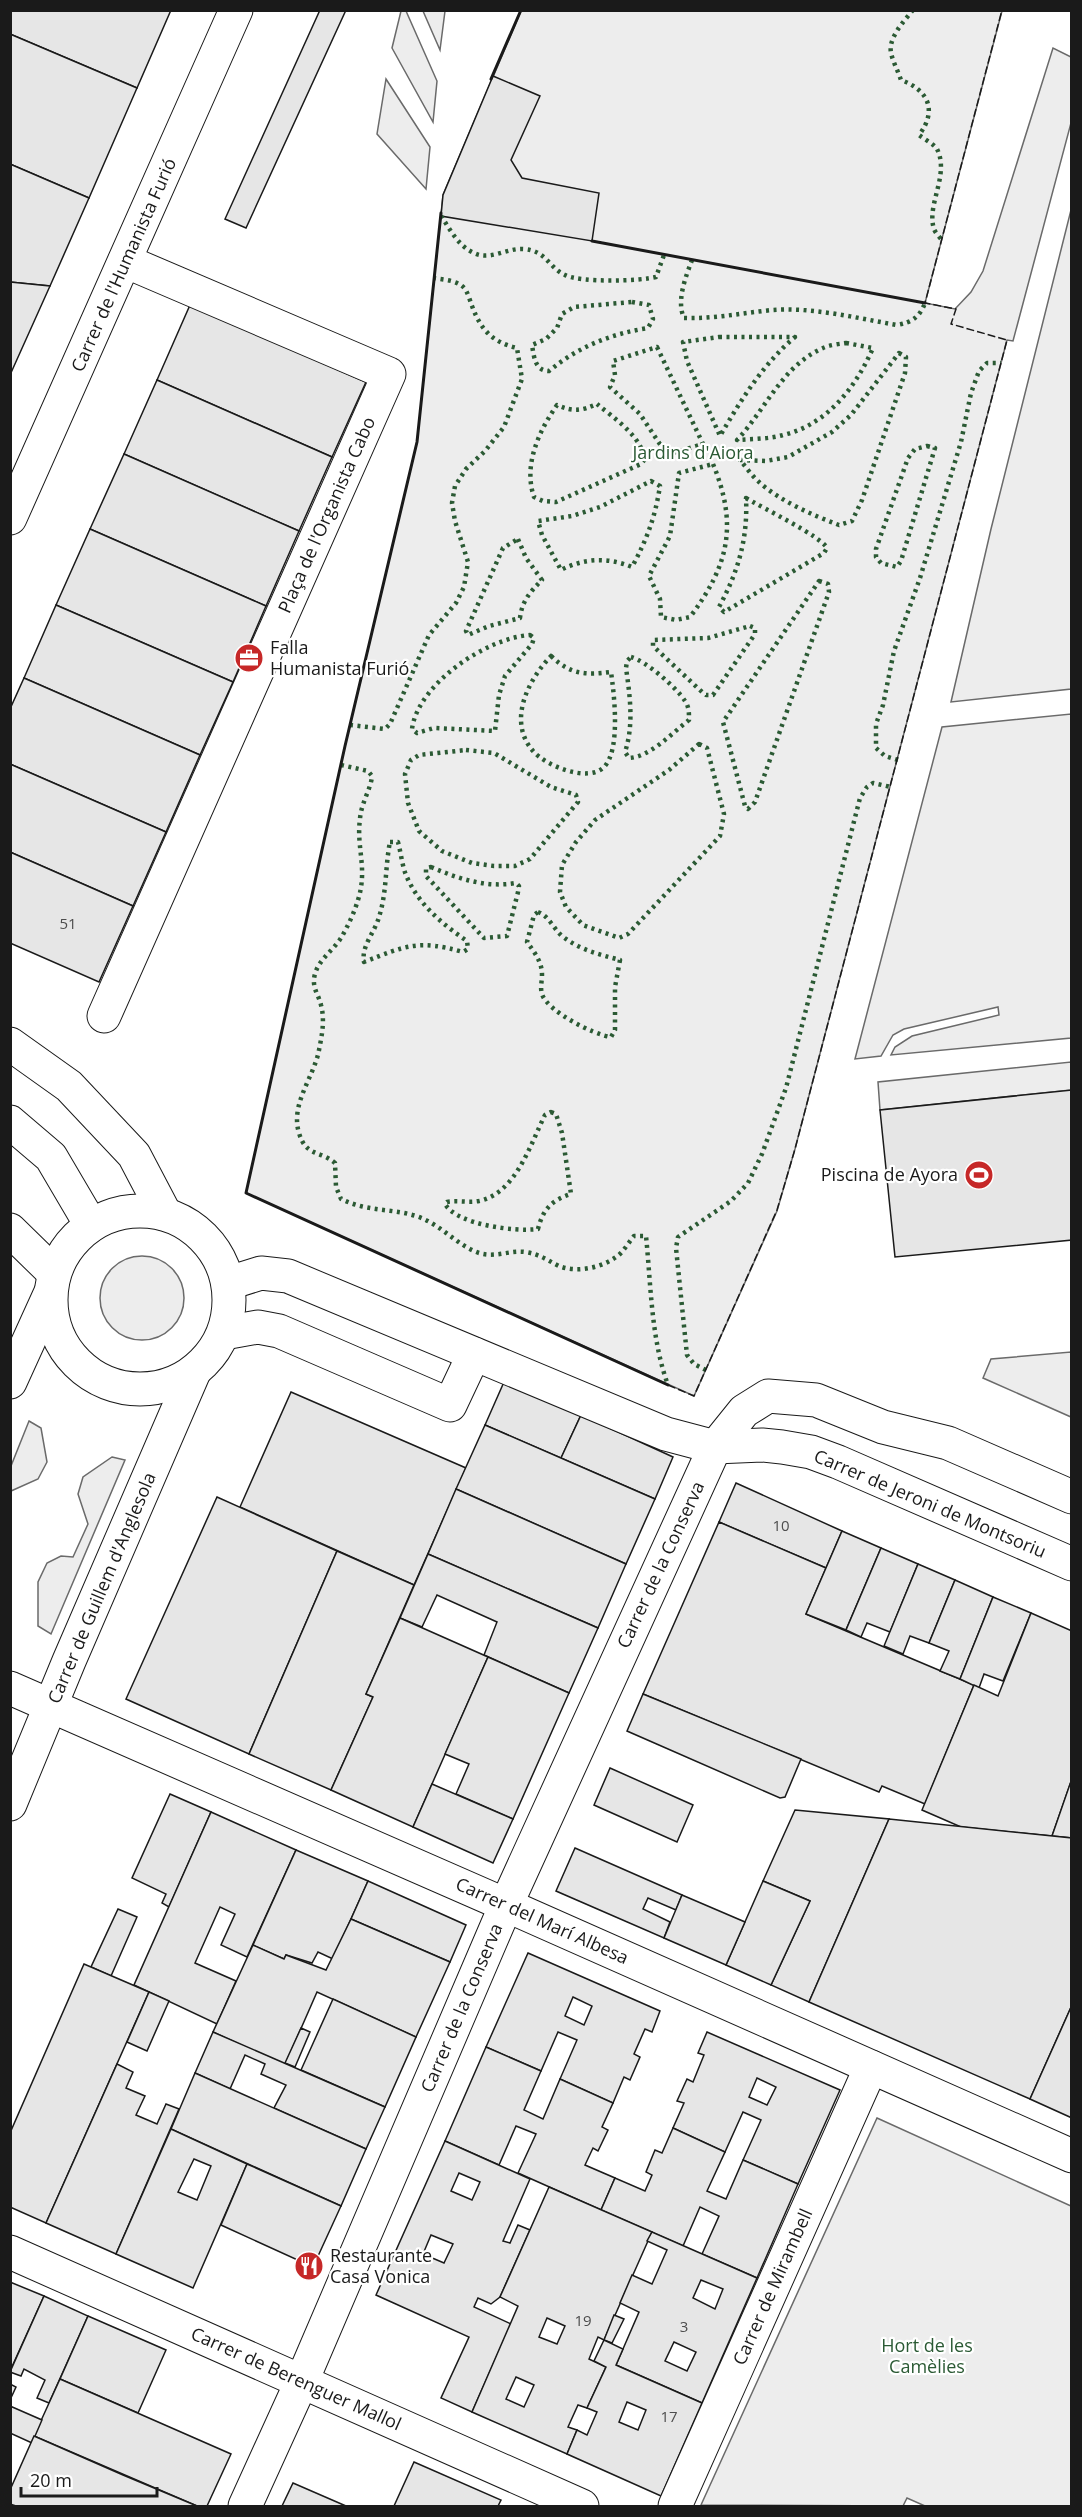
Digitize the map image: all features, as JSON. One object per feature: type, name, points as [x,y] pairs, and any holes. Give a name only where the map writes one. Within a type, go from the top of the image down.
[{"type":"street","name":"Carrer de l'Humanista Furió","points":[[10,518],[236,10]]},
{"type":"street","name":"Plaça de l'Organista Cabo","points":[[104,1016],[389,374],[126,261]]},
{"type":"street","points":[[10,1044],[69,1086],[134,1155],[165,1214]]},
{"type":"street","points":[[10,1122],[51,1156],[92,1225]]},
{"type":"street","points":[[10,1230],[52,1283],[52,1319],[61,1343],[76,1363],[97,1379],[121,1388],[147,1390],[172,1384],[194,1372],[212,1354],[224,1333],[230,1308],[229,1283],[220,1260],[207,1240],[188,1224],[165,1214],[140,1210],[115,1214],[92,1225],[75,1237],[63,1254],[52,1283],[10,1382]]},
{"type":"street","name":"Carrer de Jeroni de Montsoriu","points":[[229,1283],[261,1273],[288,1276],[666,1434],[715,1447],[762,1445],[810,1452],[838,1462],[1071,1564]]},
{"type":"street","points":[[224,1333],[258,1327],[279,1331],[450,1406],[474,1354]]},
{"type":"street","name":"Carrer de Guillem d'Anglesola","points":[[10,1804],[194,1372]]},
{"type":"street","points":[[715,1447],[744,1411],[768,1396],[816,1400],[883,1427],[948,1443],[1071,1497]]},
{"type":"street","name":"Carrer de la Conserva","points":[[245,2506],[301,2383],[506,1905],[715,1447]]},
{"type":"street","name":"Carrer del Marí Albesa","points":[[10,1688],[1071,2156]]},
{"type":"street","name":"Carrer de Mirambell","points":[[675,2506],[870,2067]]},
{"type":"street","name":"Carrer de Berenguer Mallol","points":[[10,2252],[582,2506]]},
{"type":"shaded area","points":[[401,11],[406,11],[437,81],[433,122],[392,48]]},
{"type":"shaded area","points":[[423,11],[445,11],[440,50]]},
{"type":"shaded area","name":"Jardins d'Aiora","points":[[521,11],[1002,11],[925,303],[955,309],[971,292],[983,271],[1053,48],[1071,57],[1071,123],[1013,341],[1007,340],[795,1149],[777,1211],[694,1396],[246,1193],[345,746],[417,442],[443,195]]},
{"type":"shaded area","points":[[386,79],[430,147],[426,189],[377,134]]},
{"type":"shaded area","points":[[1071,210],[1071,689],[951,702],[991,529]]},
{"type":"shaded area","points":[[1071,714],[1071,1038],[891,1055],[895,1047],[912,1036],[999,1015],[998,1007],[904,1029],[893,1035],[881,1056],[855,1059],[942,727]]},
{"type":"shaded area","points":[[1071,1062],[1071,1090],[880,1110],[878,1082]]},
{"type":"shaded area","points":[[142,1256],[158,1259],[172,1268],[181,1282],[184,1298],[181,1314],[172,1328],[158,1337],[142,1340],[126,1337],[112,1328],[103,1314],[100,1298],[103,1282],[112,1268],[126,1259]]},
{"type":"shaded area","points":[[1071,1352],[1071,1417],[983,1378],[991,1359]]},
{"type":"shaded area","points":[[29,1421],[41,1428],[47,1462],[38,1479],[11,1491],[11,1466]]},
{"type":"shaded area","points":[[112,1457],[125,1460],[51,1634],[38,1626],[38,1582],[47,1563],[61,1556],[73,1557],[88,1524],[78,1494],[83,1477]]},
{"type":"shaded area","name":"Hort de les Camèlies","points":[[877,2118],[1071,2206],[1071,2506],[925,2506],[907,2498],[903,2506],[701,2505]]},
{"type":"building","points":[[10,10],[171,10],[137,88],[10,34]]},
{"type":"building","points":[[320,10],[346,10],[246,228],[225,219]]},
{"type":"building","points":[[10,34],[137,88],[89,198],[10,164]]},
{"type":"building","points":[[493,76],[540,96],[511,160],[522,178],[599,193],[592,241],[441,216],[443,195]]},
{"type":"building","points":[[10,164],[89,198],[50,286],[10,282]]},
{"type":"building","points":[[10,282],[50,286],[10,375]]},
{"type":"building","points":[[190,305],[366,382],[332,457],[157,380]]},
{"type":"building","points":[[157,380],[332,457],[299,531],[124,454]]},
{"type":"building","points":[[124,454],[299,531],[266,606],[90,529]]},
{"type":"building","points":[[90,529],[266,606],[233,682],[56,605]]},
{"type":"building","points":[[56,605],[233,682],[200,755],[24,678]]},
{"type":"building","points":[[24,678],[200,755],[166,832],[10,764],[10,709]]},
{"type":"building","points":[[10,764],[166,832],[133,906],[10,852]]},
{"type":"building","points":[[10,852],[133,906],[99,982],[10,943]]},
{"type":"building","name":"Piscina de Ayora","points":[[1072,1090],[1072,1240],[895,1257],[880,1110]]},
{"type":"building","points":[[504,1382],[581,1415],[561,1458],[485,1425]]},
{"type":"building","points":[[291,1392],[466,1468],[414,1585],[240,1507]]},
{"type":"building","points":[[581,1415],[673,1457],[655,1499],[561,1458]]},
{"type":"building","points":[[485,1425],[655,1499],[626,1564],[456,1489]]},
{"type":"building","points":[[736,1483],[842,1531],[826,1568],[719,1522]]},
{"type":"building","points":[[456,1489],[626,1564],[598,1628],[428,1554]]},
{"type":"building","points":[[217,1497],[337,1551],[249,1754],[126,1699]]},
{"type":"building","points":[[719,1522],[826,1568],[806,1614],[974,1685],[925,1804],[882,1786],[879,1792],[643,1694]]},
{"type":"building","points":[[842,1531],[881,1548],[846,1630],[806,1614]]},
{"type":"building","points":[[881,1548],[918,1564],[890,1632],[867,1623],[861,1637],[846,1630]]},
{"type":"building","points":[[337,1551],[414,1585],[366,1694],[373,1697],[331,1790],[249,1754]]},
{"type":"building","points":[[428,1554],[598,1628],[569,1693],[484,1655],[497,1622],[437,1595],[422,1627],[400,1618]]},
{"type":"building","points":[[918,1564],[955,1580],[929,1643],[910,1636],[903,1654],[884,1646]]},
{"type":"building","points":[[955,1580],[993,1597],[960,1679],[940,1671],[949,1651],[929,1643]]},
{"type":"building","points":[[993,1597],[1031,1613],[1003,1681],[984,1674],[979,1688],[960,1679]]},
{"type":"building","points":[[1031,1613],[1072,1631],[1072,1779],[1052,1836],[961,1827],[922,1810],[974,1685],[998,1696]]},
{"type":"building","points":[[400,1618],[488,1657],[413,1827],[331,1790],[373,1697],[366,1694]]},
{"type":"building","points":[[488,1657],[569,1693],[513,1819],[456,1794],[469,1764],[445,1754]]},
{"type":"building","points":[[643,1694],[801,1759],[785,1797],[780,1798],[627,1731]]},
{"type":"building","points":[[610,1768],[693,1805],[677,1842],[594,1805]]},
{"type":"building","points":[[1072,1779],[1072,1838],[1052,1836],[1070,1784]]},
{"type":"building","points":[[432,1784],[513,1819],[493,1863],[413,1827]]},
{"type":"building","points":[[170,1794],[211,1812],[169,1907],[162,1903],[166,1894],[132,1878]]},
{"type":"building","points":[[795,1810],[889,1819],[809,2002],[771,1985],[810,1901],[763,1881]]},
{"type":"building","points":[[211,1812],[296,1850],[247,1957],[221,1945],[235,1914],[220,1907],[195,1963],[236,1981],[217,2024],[134,1985]]},
{"type":"building","points":[[889,1819],[1072,1838],[1072,2005],[1030,2099],[809,2002]]},
{"type":"building","points":[[575,1848],[682,1895],[676,1910],[648,1898],[643,1909],[670,1922],[664,1938],[556,1891]]},
{"type":"building","points":[[296,1850],[368,1881],[333,1959],[318,1952],[312,1963],[286,1955],[284,1959],[253,1945]]},
{"type":"building","points":[[368,1881],[466,1925],[450,1962],[351,1919]]},
{"type":"building","points":[[763,1881],[810,1901],[771,1985],[726,1965]]},
{"type":"building","points":[[682,1895],[745,1922],[726,1965],[664,1938]]},
{"type":"building","points":[[118,1909],[137,1917],[111,1976],[91,1967]]},
{"type":"building","points":[[351,1919],[450,1962],[416,2037],[317,1992],[285,2065],[213,2032],[253,1945],[284,1959],[286,1955],[326,1970]]},
{"type":"building","points":[[528,1953],[660,2011],[652,2032],[645,2029],[634,2054],[640,2057],[630,2080],[624,2077],[613,2103],[560,2079],[577,2040],[558,2032],[541,2071],[486,2047]],"holes":[[[573,1997],[592,2006],[584,2025],[565,2016]]]},
{"type":"building","points":[[84,1964],[149,1992],[46,2223],[10,2207],[10,2133]]},
{"type":"building","points":[[149,1992],[169,2001],[147,2051],[127,2042]]},
{"type":"building","points":[[333,1999],[416,2037],[385,2107],[301,2070]]},
{"type":"building","points":[[1072,2005],[1072,2118],[1030,2099]]},
{"type":"building","points":[[301,2028],[310,2032],[295,2067],[285,2063]]},
{"type":"building","points":[[213,2032],[385,2107],[366,2149],[274,2108],[286,2085],[261,2074],[265,2064],[245,2055],[230,2089],[195,2073]]},
{"type":"building","points":[[707,2032],[840,2090],[798,2184],[743,2160],[761,2120],[743,2112],[725,2152],[673,2128],[684,2103],[677,2101],[687,2079],[693,2082],[704,2055],[698,2053]],"holes":[[[757,2078],[776,2087],[767,2105],[749,2097]]]},
{"type":"building","points":[[486,2047],[541,2071],[524,2110],[543,2119],[560,2079],[613,2103],[602,2127],[608,2130],[598,2151],[593,2148],[585,2165],[615,2178],[601,2210],[518,2173],[536,2134],[516,2126],[499,2165],[445,2141]]},
{"type":"building","points":[[117,2064],[133,2072],[126,2088],[145,2096],[136,2115],[157,2124],[166,2104],[179,2109],[116,2254],[46,2223]]},
{"type":"building","points":[[195,2073],[366,2149],[341,2206],[171,2129]]},
{"type":"building","points":[[673,2128],[725,2152],[707,2191],[726,2199],[743,2160],[798,2184],[757,2278],[702,2254],[719,2216],[700,2207],[683,2246],[601,2210],[615,2178],[645,2191],[652,2175],[646,2172],[655,2150],[662,2153]]},
{"type":"building","points":[[171,2129],[247,2164],[193,2288],[116,2254]],"holes":[[[194,2159],[211,2166],[197,2200],[178,2192]]]},
{"type":"building","points":[[445,2141],[530,2179],[503,2241],[510,2243],[518,2225],[530,2230],[500,2297],[491,2304],[478,2298],[474,2307],[511,2324],[472,2412],[441,2398],[469,2337],[376,2295]],"holes":[[[459,2173],[480,2182],[472,2200],[451,2191]],[[431,2235],[453,2244],[444,2263],[423,2254]]]},
{"type":"building","points":[[247,2164],[341,2206],[313,2267],[221,2225]]},
{"type":"building","points":[[549,2187],[652,2232],[604,2340],[598,2337],[589,2359],[606,2367],[587,2408],[578,2405],[568,2427],[577,2430],[567,2454],[472,2412],[518,2306],[500,2297]],"holes":[[[547,2318],[565,2326],[557,2344],[539,2337]],[[516,2377],[534,2385],[524,2407],[506,2399]]]},
{"type":"building","points":[[652,2232],[757,2278],[702,2403],[616,2365],[639,2312],[620,2303],[632,2275],[652,2284],[667,2250],[647,2241]],"holes":[[[701,2280],[723,2289],[715,2309],[693,2298]],[[674,2342],[696,2352],[687,2371],[665,2361]]]},
{"type":"building","points":[[10,2282],[44,2296],[10,2371]]},
{"type":"building","points":[[44,2296],[88,2316],[49,2403],[37,2398],[45,2380],[24,2369],[21,2376],[10,2372]]},
{"type":"building","points":[[614,2315],[624,2319],[612,2343],[604,2340]]},
{"type":"building","points":[[88,2316],[166,2350],[138,2413],[60,2379]]},
{"type":"building","points":[[604,2340],[623,2349],[616,2365],[702,2403],[661,2496],[567,2454],[577,2430],[587,2435],[597,2412],[587,2408],[606,2367],[594,2361]],"holes":[[[627,2402],[646,2410],[638,2430],[619,2422]]]},
{"type":"building","points":[[60,2379],[231,2454],[207,2506],[197,2506],[34,2436]]},
{"type":"building","points":[[10,2384],[16,2387],[10,2400]]},
{"type":"building","points":[[10,2406],[42,2420],[32,2443],[10,2433]]},
{"type":"building","points":[[34,2436],[197,2506],[16,2506],[10,2504],[10,2490]]},
{"type":"building","points":[[414,2462],[501,2500],[498,2506],[394,2506]]},
{"type":"building","points":[[293,2483],[346,2506],[282,2506]]},
{"type":"hedge","points":[[913,10],[894,36],[891,53],[901,80],[924,95],[929,109],[925,126],[919,135],[936,147],[940,159],[940,179],[932,220],[942,240]]},
{"type":"hedge","points":[[441,216],[459,242],[474,253],[486,256],[517,249],[531,250],[537,252],[560,272],[573,278],[610,281],[656,277],[664,255]]},
{"type":"hedge","points":[[692,260],[681,296],[684,318],[717,317],[787,309],[834,314],[897,325],[914,318],[925,303]]},
{"type":"hedge","points":[[350,725],[385,729],[390,724],[429,635],[456,603],[464,587],[468,562],[455,521],[452,503],[455,486],[466,469],[485,451],[504,427],[522,379],[517,348],[488,334],[479,322],[462,286],[434,278]]},
{"type":"hedge","points":[[632,302],[649,305],[653,319],[648,328],[621,334],[583,348],[549,371],[538,366],[532,345],[546,339],[557,328],[562,314],[574,307],[632,302]]},
{"type":"hedge","points":[[719,337],[795,337],[763,371],[720,436],[687,361],[683,342],[719,337]]},
{"type":"hedge","points":[[846,343],[873,348],[849,390],[826,413],[813,423],[783,435],[737,440],[796,366],[823,348],[846,343]]},
{"type":"hedge","points":[[657,347],[703,444],[667,455],[640,414],[610,387],[615,375],[613,361],[657,347]]},
{"type":"hedge","points":[[899,353],[906,357],[905,373],[862,500],[852,521],[839,525],[786,501],[759,482],[740,460],[766,461],[788,457],[832,432],[851,415],[899,353]]},
{"type":"hedge","points":[[898,760],[885,756],[876,748],[876,724],[883,705],[894,651],[920,578],[961,442],[971,393],[979,371],[987,363],[1001,363]]},
{"type":"hedge","points":[[597,404],[633,435],[645,459],[641,464],[556,502],[543,501],[534,497],[530,473],[532,461],[539,437],[557,405],[577,410],[597,404]]},
{"type":"hedge","points":[[927,446],[935,448],[901,561],[897,567],[881,563],[876,557],[876,549],[908,458],[915,449],[927,446]]},
{"type":"hedge","points":[[713,464],[721,486],[727,526],[726,544],[721,562],[714,580],[690,617],[676,620],[661,617],[660,599],[649,576],[670,536],[679,473],[713,464]]},
{"type":"hedge","points":[[651,481],[660,486],[656,508],[646,538],[632,567],[596,560],[578,563],[561,570],[542,535],[538,521],[572,516],[600,507],[651,481]]},
{"type":"hedge","points":[[746,498],[803,530],[827,548],[824,553],[724,612],[719,607],[732,581],[740,555],[745,527],[746,498]]},
{"type":"hedge","points":[[518,539],[526,558],[542,580],[527,597],[520,618],[489,626],[468,635],[466,631],[503,548],[518,539]]},
{"type":"hedge","points":[[819,581],[828,584],[829,592],[755,802],[748,809],[745,806],[723,722],[819,581]]},
{"type":"hedge","points":[[750,626],[755,628],[755,634],[713,695],[706,695],[702,692],[653,646],[653,640],[708,638],[750,626]]},
{"type":"hedge","points":[[530,635],[534,638],[532,644],[505,676],[499,695],[495,731],[434,728],[417,733],[412,729],[417,712],[427,696],[440,680],[457,666],[494,645],[530,635]]},
{"type":"hedge","points":[[551,656],[565,667],[579,672],[611,672],[615,721],[613,748],[604,767],[597,772],[578,773],[557,767],[539,757],[525,739],[521,714],[524,701],[535,677],[551,656]]},
{"type":"hedge","points":[[631,657],[660,675],[681,695],[687,705],[689,720],[653,749],[637,757],[629,758],[625,752],[630,731],[630,700],[626,668],[627,661],[631,657]]},
{"type":"hedge","points":[[699,744],[707,748],[724,814],[720,836],[628,934],[619,938],[583,925],[566,907],[560,892],[562,865],[576,842],[595,820],[669,770],[699,744]]},
{"type":"hedge","points":[[466,750],[494,753],[551,787],[576,795],[578,802],[530,859],[515,866],[472,863],[442,851],[419,831],[408,803],[405,774],[411,760],[419,755],[466,750]]},
{"type":"hedge","points":[[341,765],[368,771],[372,776],[362,807],[359,829],[361,889],[355,910],[341,938],[315,973],[314,983],[322,1011],[323,1028],[316,1060],[300,1101],[297,1122],[302,1141],[310,1150],[335,1163],[336,1187],[341,1199],[360,1206],[416,1216],[479,1253],[491,1255],[525,1252],[559,1266],[581,1269],[596,1267],[610,1261],[621,1253],[634,1236],[646,1236],[655,1331],[668,1385]]},
{"type":"hedge","points":[[706,1370],[694,1364],[687,1355],[676,1248],[678,1237],[731,1201],[748,1183],[762,1154],[786,1088],[860,798],[867,787],[873,783],[891,787]]},
{"type":"hedge","points":[[390,842],[398,842],[403,867],[417,895],[440,920],[467,941],[468,949],[463,952],[434,946],[412,946],[364,962],[365,950],[382,908],[390,842]]},
{"type":"hedge","points":[[431,867],[483,883],[516,883],[519,886],[518,892],[507,936],[484,938],[426,876],[426,868],[431,867]]},
{"type":"hedge","points":[[538,912],[545,916],[562,936],[576,945],[620,960],[615,987],[615,1030],[611,1037],[594,1032],[572,1021],[552,1008],[546,1001],[541,992],[541,966],[527,942],[534,915],[538,912]]},
{"type":"hedge","points":[[551,1112],[556,1114],[562,1133],[571,1194],[549,1206],[538,1229],[488,1226],[462,1217],[445,1204],[455,1201],[479,1201],[503,1188],[520,1166],[545,1115],[551,1112]]},
{"type":"fence","points":[[668,1385],[694,1396],[777,1210],[795,1149],[1007,340],[951,324],[956,309],[925,303],[1002,10]]},
{"type":"wall","points":[[491,79],[521,10]]},
{"type":"wall","points":[[441,213],[417,442],[345,746],[246,1193],[668,1385]]},
{"type":"wall","points":[[592,241],[925,303]]},
{"type":"place","name":"Falla Humanista Furió","points":[[249,658]]},
{"type":"place","name":"Piscina de Ayora","points":[[979,1175]]},
{"type":"place","name":"Restaurante Casa Vonica","points":[[309,2266]]}]
